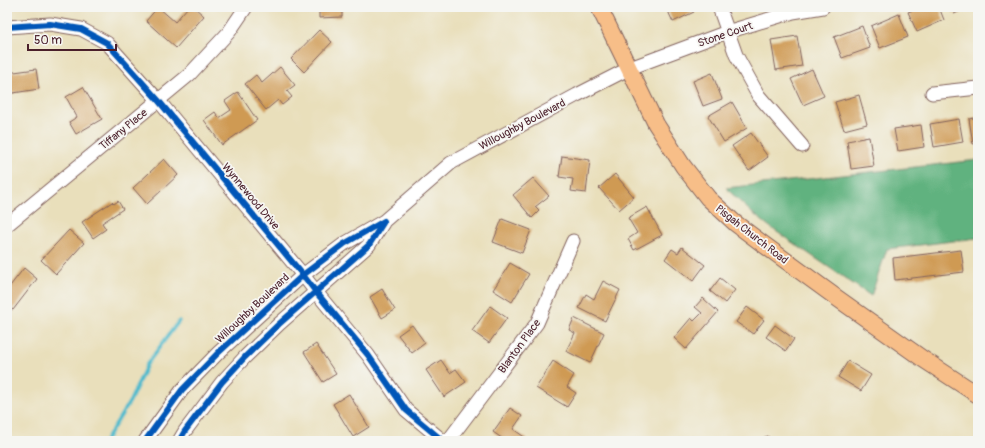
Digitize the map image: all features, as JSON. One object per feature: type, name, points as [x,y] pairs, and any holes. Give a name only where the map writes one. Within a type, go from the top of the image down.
[{"type":"main road","name":"Pisgah Church Road","points":[[599,7],[656,124],[683,166],[708,198],[735,223],[763,244],[923,359],[978,395]]},
{"type":"street","name":"Tiffany Place","points":[[7,225],[189,75],[230,32],[246,7]]},
{"type":"street","points":[[719,7],[736,55],[758,95],[802,146]]},
{"type":"street","name":"Stone Court","points":[[630,68],[728,32],[793,12],[823,7]]},
{"type":"street","name":"Wynnewood Drive","points":[[7,27],[50,24],[81,29],[107,43],[158,100],[303,275],[368,355],[406,410],[443,441]]},
{"type":"street","name":"Willoughby Boulevard","points":[[144,441],[182,390],[218,353],[303,275],[344,244],[384,221],[451,163],[630,68]]},
{"type":"street","points":[[932,93],[978,88]]},
{"type":"street","name":"Willoughby Boulevard","points":[[179,441],[226,377],[279,324],[369,245],[384,221]]},
{"type":"street","name":"Blanton Place","points":[[448,441],[537,323],[573,241]]},
{"type":"green space","points":[[978,160],[978,238],[887,249],[871,296],[774,230],[751,212],[726,188]]},
{"type":"building","points":[[158,7],[175,22],[188,7],[194,7],[204,16],[176,48],[146,21]]},
{"type":"building","points":[[319,7],[342,7],[342,17],[319,18]]},
{"type":"building","points":[[666,7],[692,7],[694,12],[673,22]]},
{"type":"building","points":[[920,7],[939,7],[944,20],[917,32],[908,12]]},
{"type":"building","points":[[951,7],[970,7],[954,14]]},
{"type":"building","points":[[899,14],[908,37],[880,48],[871,26]]},
{"type":"building","points":[[862,26],[870,48],[842,58],[834,37]]},
{"type":"building","points":[[319,30],[332,42],[304,72],[291,59]]},
{"type":"building","points":[[797,36],[802,66],[776,70],[771,40]]},
{"type":"building","points":[[280,67],[295,85],[287,91],[292,97],[282,105],[278,100],[266,110],[245,84],[256,75],[262,83]]},
{"type":"building","points":[[36,69],[39,89],[7,94],[7,73]]},
{"type":"building","points":[[812,69],[824,96],[803,105],[791,79]]},
{"type":"building","points":[[712,73],[722,99],[703,106],[693,81]]},
{"type":"building","points":[[83,87],[102,119],[76,134],[69,122],[77,117],[66,97]]},
{"type":"building","points":[[238,92],[257,120],[222,145],[204,120],[215,112],[219,118],[231,110],[225,101]]},
{"type":"building","points":[[859,95],[867,124],[844,130],[835,102]]},
{"type":"building","points":[[732,102],[747,128],[724,142],[708,116]]},
{"type":"building","points":[[978,117],[978,143],[973,144],[969,119]]},
{"type":"building","points":[[959,119],[963,142],[934,147],[930,124]]},
{"type":"building","points":[[921,125],[924,147],[898,151],[894,129]]},
{"type":"building","points":[[751,133],[768,157],[749,171],[732,146]]},
{"type":"building","points":[[869,137],[874,166],[851,169],[847,141]]},
{"type":"building","points":[[562,156],[590,160],[586,193],[571,191],[573,179],[559,177]]},
{"type":"building","points":[[164,159],[178,175],[147,204],[133,188]]},
{"type":"building","points":[[615,174],[634,197],[619,210],[599,188]]},
{"type":"building","points":[[533,178],[549,196],[535,207],[539,211],[532,218],[513,195]]},
{"type":"building","points":[[118,201],[123,209],[102,223],[106,229],[93,238],[82,222],[112,202],[114,204]]},
{"type":"building","points":[[647,207],[662,235],[634,250],[628,239],[637,233],[628,218]]},
{"type":"building","points":[[502,219],[531,230],[522,253],[493,242]]},
{"type":"building","points":[[69,230],[84,243],[56,274],[41,260]]},
{"type":"building","points":[[682,247],[705,265],[693,281],[665,259],[672,249],[678,253]]},
{"type":"building","points":[[961,250],[964,272],[895,280],[893,258]]},
{"type":"building","points":[[510,263],[529,274],[512,302],[493,290]]},
{"type":"building","points":[[24,268],[37,279],[13,310],[7,306],[7,290]]},
{"type":"building","points":[[720,278],[735,290],[725,303],[710,291]]},
{"type":"building","points":[[603,281],[620,290],[605,321],[579,308],[586,294],[594,299]]},
{"type":"building","points":[[382,289],[395,310],[382,318],[370,297]]},
{"type":"building","points":[[703,298],[718,312],[686,349],[674,338],[691,318],[694,321],[702,313],[695,307]]},
{"type":"building","points":[[490,306],[507,318],[489,343],[472,331]]},
{"type":"building","points":[[747,307],[764,320],[753,334],[736,322]]},
{"type":"building","points":[[574,318],[604,333],[590,363],[566,351],[575,333],[569,330]]},
{"type":"building","points":[[412,325],[425,343],[412,353],[398,335]]},
{"type":"building","points":[[775,325],[794,339],[786,351],[766,337]]},
{"type":"building","points":[[316,344],[336,374],[323,382],[304,352]]},
{"type":"building","points":[[441,360],[450,373],[456,369],[466,382],[444,397],[426,370]]},
{"type":"building","points":[[553,361],[574,375],[567,387],[576,393],[567,407],[536,388]]},
{"type":"building","points":[[848,361],[871,375],[861,391],[838,377]]},
{"type":"building","points":[[349,394],[369,427],[353,437],[333,404]]},
{"type":"building","points":[[510,408],[522,416],[513,429],[530,441],[506,441],[493,432]]},
{"type":"building","points":[[768,436],[770,441],[753,441]]},
{"type":"waterway","points":[[105,441],[130,401],[147,364],[179,321]]},
{"type":"cycle path","points":[[7,27],[50,24],[81,29],[107,43],[158,100],[303,275],[368,355],[406,410],[443,441]]},
{"type":"cycle path","points":[[145,441],[182,390],[218,353],[303,275],[344,244],[384,221]]},
{"type":"cycle path","points":[[179,441],[222,382],[245,357],[279,324],[369,245],[383,223]]}]
